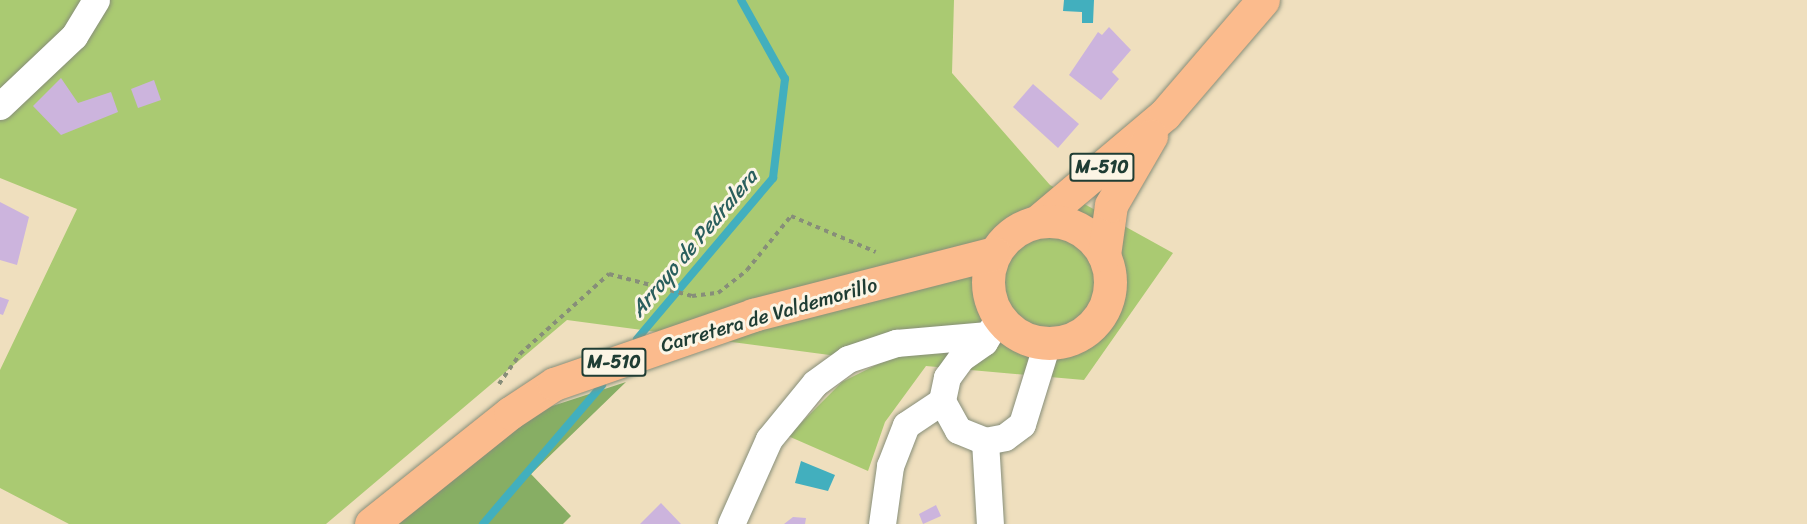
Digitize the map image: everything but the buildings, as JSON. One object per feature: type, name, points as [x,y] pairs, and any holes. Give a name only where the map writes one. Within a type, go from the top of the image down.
[{"type":"main road","name":"M-510","points":[[992,316],[1029,340],[1047,343],[1081,334],[1105,307],[1110,281],[1104,255],[1111,205],[1165,114],[1257,2]]},
{"type":"main road","name":"M-510","points":[[994,253],[1021,227],[1038,221],[1165,114]]},
{"type":"main road","points":[[1038,221],[1077,227],[1104,255]]},
{"type":"main road","points":[[992,316],[994,253]]},
{"type":"main road","name":"Carretera de Valdemorillo","points":[[371,524],[510,413],[554,384],[890,266],[994,253]]},
{"type":"main road","name":"Carretera de Valdemorillo","points":[[890,266],[952,282],[992,316]]},
{"type":"street","points":[[0,106],[74,36],[96,0]]},
{"type":"street","points":[[730,524],[769,439],[815,383],[848,359],[896,343],[920,342],[992,316]]},
{"type":"street","points":[[882,524],[890,466],[906,425],[945,389],[992,316]]},
{"type":"street","points":[[920,342],[941,356],[945,389],[958,430],[985,441],[1005,437],[1022,424],[1047,343]]},
{"type":"street","points":[[985,441],[990,524]]},
{"type":"path","points":[[659,287],[692,296],[718,293],[732,284],[791,216],[804,218],[890,266]]},
{"type":"green space","points":[[0,0],[954,0],[952,73],[1050,185],[1173,253],[1084,380],[926,366],[885,422],[868,471],[788,436],[842,382],[882,362],[567,320],[326,524],[69,524],[0,488],[0,370],[77,209],[0,178]]},
{"type":"green space","points":[[626,382],[531,474],[571,516],[563,524],[396,524],[537,411]]},
{"type":"water","points":[[1064,0],[1094,0],[1093,23],[1082,23],[1082,12],[1063,11]]},
{"type":"water","points":[[801,461],[835,475],[828,491],[795,483]]},
{"type":"waterway","name":"Arroyo de Pedralera","points":[[637,339],[773,178],[785,79],[741,0]]},
{"type":"waterway","points":[[483,524],[602,385]]}]
